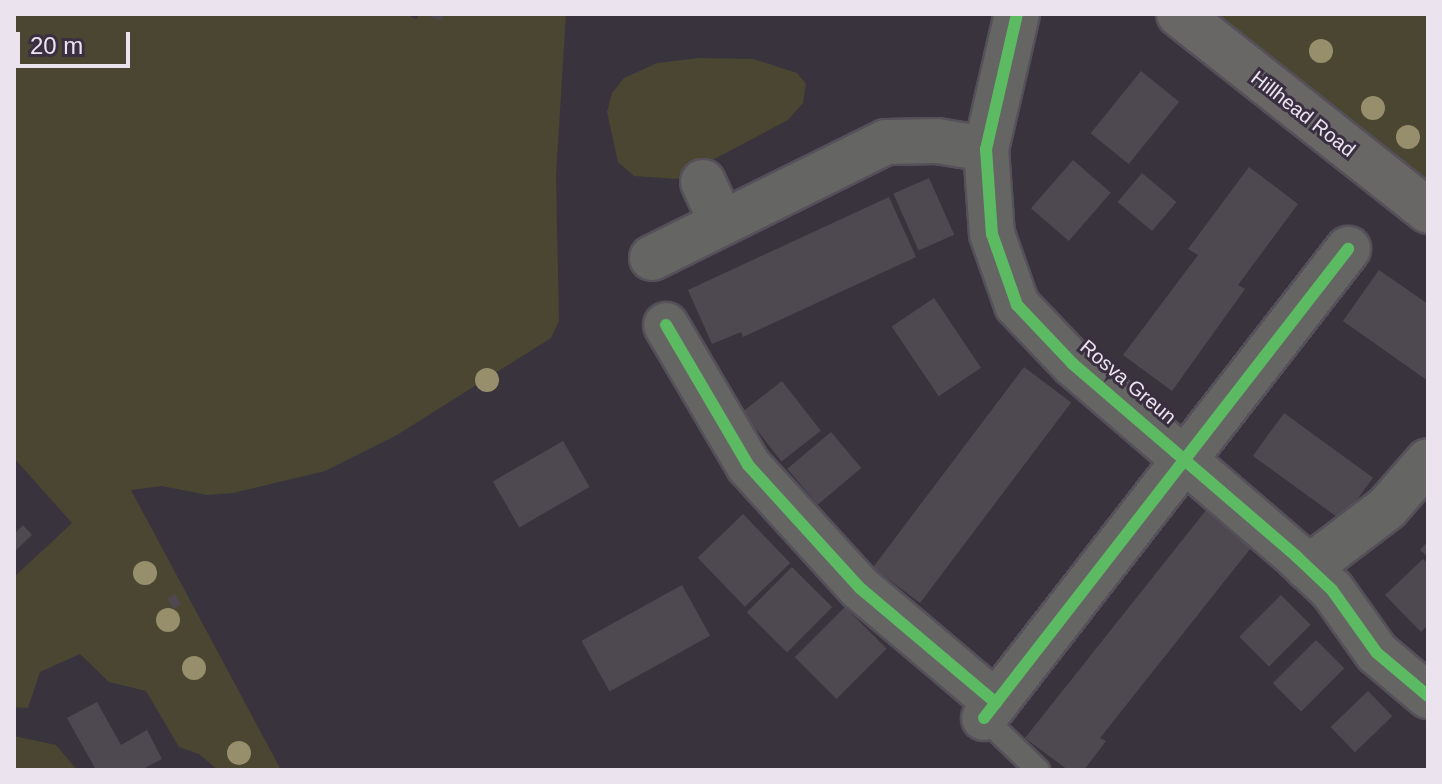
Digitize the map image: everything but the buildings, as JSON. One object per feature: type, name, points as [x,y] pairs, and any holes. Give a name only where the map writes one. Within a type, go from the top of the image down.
[{"type":"street","name":"Rosva Greun","points":[[1017,14],[986,149],[992,234],[1017,305],[1073,364],[1186,457],[1332,590],[1377,653],[1428,696]]},
{"type":"street","name":"Hillhead Road","points":[[1186,16],[1428,211]]},
{"type":"street","points":[[652,258],[886,142],[937,141],[986,149]]},
{"type":"street","points":[[703,182],[722,223]]},
{"type":"street","points":[[666,325],[748,465],[860,588],[990,710],[1348,249]]},
{"type":"street","points":[[1308,568],[1387,508],[1428,461]]},
{"type":"lane","points":[[990,710],[1038,770]]},
{"type":"shaded area","points":[[14,14],[406,14],[416,19],[419,14],[566,14],[556,176],[559,321],[551,338],[397,435],[325,471],[233,493],[207,495],[162,486],[131,490],[281,770],[218,770],[199,754],[179,747],[146,691],[109,682],[80,654],[40,672],[28,708],[14,707],[14,577],[72,523],[14,458]]},
{"type":"shaded area","points":[[1193,14],[1428,14],[1428,210]]},
{"type":"shaded area","points":[[699,58],[753,59],[797,73],[806,84],[803,103],[788,120],[677,179],[634,176],[618,162],[607,112],[612,93],[624,78],[657,63]]},
{"type":"shaded area","points":[[14,736],[56,745],[77,770],[14,770]]},
{"type":"cycle path","points":[[1017,14],[986,149],[992,234],[1017,305],[1073,364],[1332,590],[1377,653],[1428,696]]},
{"type":"cycle path","points":[[984,718],[1348,249]]},
{"type":"cycle path","points":[[666,325],[748,465],[860,588],[996,703]]}]
